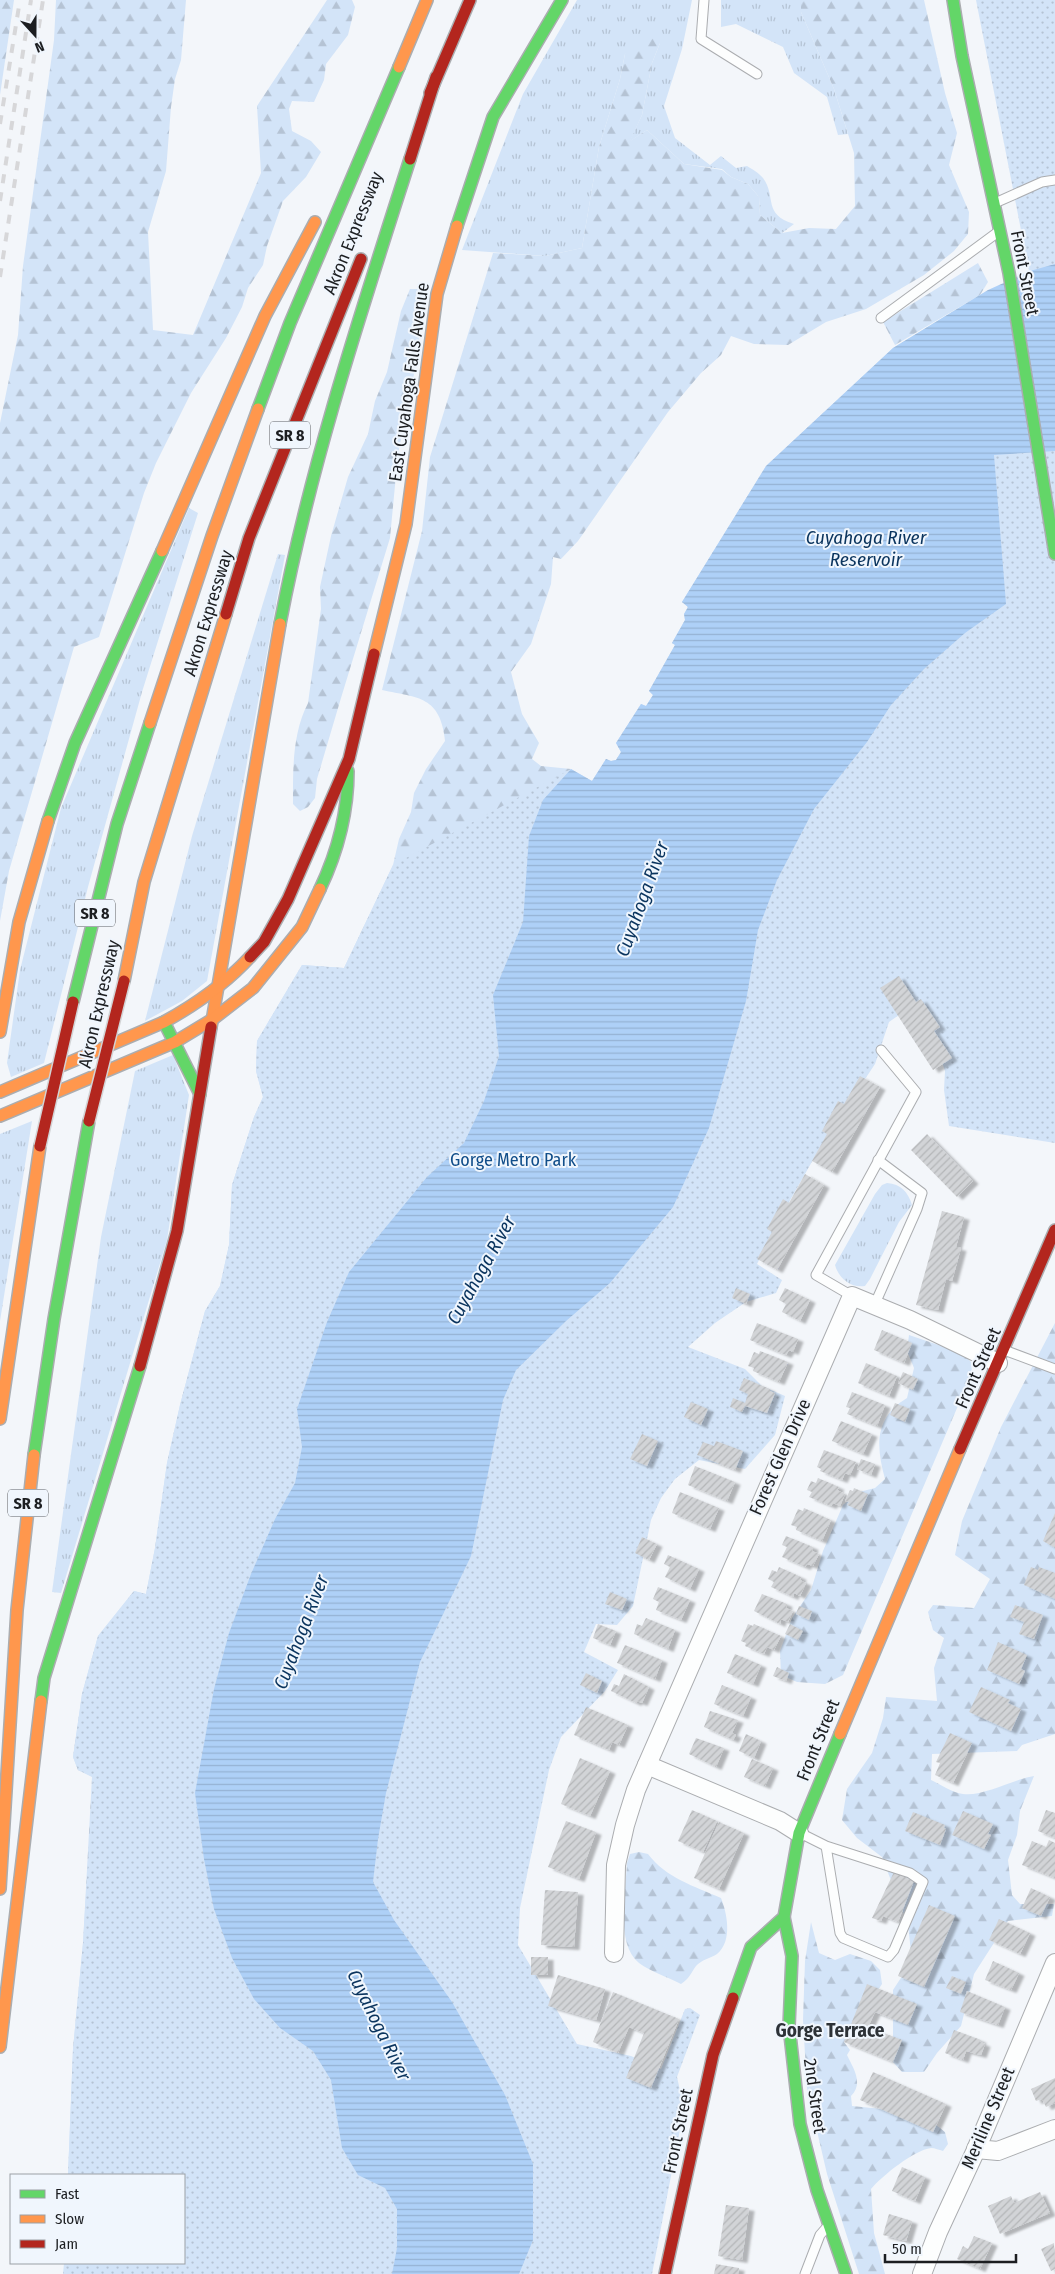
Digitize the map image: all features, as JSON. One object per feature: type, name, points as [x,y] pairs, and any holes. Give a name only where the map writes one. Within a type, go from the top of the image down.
[{"type":"main road","name":"Akron Expressway","points":[[0,1419],[40,1146],[117,824],[212,536],[290,323],[427,0]]},
{"type":"main road","name":"Akron Expressway","points":[[380,213],[470,0]]},
{"type":"main road","name":"East Cuyahoga Falls Avenue","points":[[0,1092],[164,1022],[204,997],[238,970],[269,933],[288,899],[349,759],[406,524],[437,294],[493,117],[562,0]]},
{"type":"main road","name":"Front Street","points":[[952,0],[962,56],[1009,273],[1055,554]]},
{"type":"main road","points":[[342,170],[397,68]]},
{"type":"main road","points":[[0,2046],[44,1678],[158,1310],[177,1231],[213,1019],[216,987],[293,556],[348,353],[436,77]]},
{"type":"main road","points":[[0,1032],[22,906],[55,796],[75,743],[204,458],[265,316],[320,213]]},
{"type":"main road","name":"Akron Expressway","points":[[0,1889],[11,1683],[26,1516],[54,1324],[89,1121],[124,981],[144,882],[249,538],[365,250]]},
{"type":"main road","name":"East Cuyahoga Falls Avenue","points":[[0,1116],[175,1042],[213,1019],[254,988],[302,927],[336,856],[348,801],[349,759]]},
{"type":"main road","points":[[164,1022],[200,1094]]},
{"type":"main road","name":"Front Street","points":[[665,2274],[701,2102],[729,2005],[751,1947],[784,1917],[799,1833],[890,1612],[1055,1230]]},
{"type":"main road","name":"2nd Street","points":[[784,1917],[792,1956],[789,2026],[794,2082],[806,2150],[846,2274]]},
{"type":"street","points":[[852,1296],[1001,1357]]},
{"type":"street","name":"Forest Glen Drive","points":[[614,1953],[616,1865],[624,1824],[647,1765],[852,1296]]},
{"type":"street","points":[[647,1765],[780,1821],[799,1833]]},
{"type":"street","name":"Meriline Street","points":[[922,2274],[938,2232],[976,2149],[1055,1963]]},
{"type":"street","points":[[976,2149],[998,2151],[1055,2129]]},
{"type":"lane","points":[[704,0],[701,39],[757,74]]},
{"type":"lane","points":[[995,203],[1042,182],[1055,180]]},
{"type":"lane","points":[[881,318],[1000,230]]},
{"type":"lane","points":[[852,1296],[816,1275],[916,1092],[881,1050]]},
{"type":"lane","points":[[874,1306],[917,1209],[922,1193],[878,1160]]},
{"type":"lane","points":[[1001,1357],[1055,1369]]},
{"type":"lane","points":[[799,1833],[826,1846],[910,1873],[923,1882],[894,1950],[888,1957],[843,1938],[840,1933],[826,1846]]},
{"type":"lane","points":[[805,2274],[820,2235],[829,2224]]},
{"type":"green space","points":[[0,0],[14,0],[0,95]]},
{"type":"green space","points":[[56,0],[186,0],[181,60],[175,79],[171,107],[166,171],[148,232],[153,330],[193,335],[261,173],[257,106],[327,0],[352,0],[355,7],[348,35],[326,64],[324,80],[314,102],[292,101],[289,109],[292,131],[311,141],[321,152],[306,177],[283,201],[267,246],[263,265],[248,288],[242,307],[226,338],[191,393],[156,463],[144,493],[99,637],[74,647],[9,871],[0,921],[0,423],[18,335],[23,266],[54,40]]},
{"type":"green space","points":[[577,0],[692,0],[682,49],[664,106],[675,138],[710,165],[721,156],[736,168],[747,166],[755,171],[763,178],[767,185],[774,210],[784,220],[794,224],[782,233],[760,215],[759,197],[748,184],[731,177],[722,169],[684,164],[647,130],[629,142],[642,115],[652,63],[660,43],[625,54],[620,79],[599,147],[582,248],[545,256],[462,250],[523,94]]},
{"type":"green space","points":[[721,0],[801,0],[801,12],[834,89],[848,134],[838,135],[827,97],[794,73],[783,47],[736,24],[721,27]]},
{"type":"green space","points":[[801,0],[924,0],[945,93],[957,133],[949,165],[969,212],[968,234],[954,251],[924,275],[866,309],[826,322],[788,345],[754,344],[731,336],[721,355],[701,373],[668,412],[578,541],[561,559],[553,557],[551,584],[531,644],[511,672],[522,714],[539,743],[532,759],[541,766],[571,769],[543,800],[397,2248],[64,2274],[185,2264],[185,2174],[68,2174],[73,2049],[83,1943],[92,1777],[78,1770],[73,1757],[82,1694],[98,1636],[134,1591],[146,1594],[155,1548],[167,1463],[180,1405],[205,1311],[220,1286],[229,1245],[232,1185],[254,1117],[263,1097],[256,1071],[257,1041],[302,965],[344,968],[393,865],[399,839],[411,812],[414,793],[426,769],[445,741],[442,726],[433,707],[417,698],[382,690],[422,531],[430,457],[493,253],[545,256],[582,248],[599,147],[620,79],[625,54],[638,39],[653,31],[660,43],[652,63],[642,115],[630,141],[647,130],[684,164],[722,170],[731,177],[748,184],[759,197],[760,215],[782,233],[809,228],[836,229],[855,206],[854,153],[834,89],[801,12]]},
{"type":"green space","name":"Gorge Metro Park","points":[[976,0],[1055,0],[1055,1143],[949,1126],[944,1090],[945,1071],[940,1056],[899,1015],[889,1022],[875,1064],[822,1144],[780,1218],[757,1264],[782,1280],[776,1293],[746,1302],[715,1323],[688,1347],[745,1369],[762,1386],[785,1396],[775,1435],[745,1469],[699,1460],[675,1479],[661,1498],[651,1520],[633,1606],[617,1625],[596,1624],[584,1652],[618,1670],[605,1691],[561,1737],[549,1770],[520,1908],[518,1945],[577,2044],[631,2056],[661,2069],[685,2009],[690,2008],[700,2015],[677,2077],[684,2109],[652,2274],[63,2274],[64,2264],[185,2264],[185,2174],[68,2174],[73,2049],[83,1943],[93,1777],[78,1770],[73,1757],[82,1694],[98,1636],[134,1591],[146,1594],[155,1548],[167,1463],[180,1405],[205,1311],[220,1286],[229,1245],[232,1185],[254,1117],[263,1097],[256,1071],[257,1041],[302,965],[344,968],[393,865],[571,769],[592,781],[606,759],[616,760],[621,752],[616,743],[641,704],[646,706],[653,695],[649,691],[675,645],[672,643],[685,620],[684,614],[688,607],[682,602],[766,466],[893,348],[980,295],[1029,271]]},
{"type":"green space","points":[[978,263],[988,282],[980,295],[895,345],[883,322]]},
{"type":"green space","points":[[410,289],[419,289],[423,294],[418,354],[398,454],[390,538],[317,779],[315,798],[308,807],[300,811],[293,804],[294,753],[299,727],[308,703],[321,609],[320,587],[331,536],[348,477],[368,434],[375,401],[387,372],[401,311]]},
{"type":"green space","points":[[189,508],[198,513],[142,692],[88,887],[44,1063],[11,1077],[7,1063],[20,970],[61,808]]},
{"type":"green space","points":[[278,554],[285,555],[207,981],[182,1001],[145,1021],[192,836]]},
{"type":"green space","points":[[173,1055],[189,1095],[167,1240],[61,1593],[52,1592],[101,1237],[135,1071]]},
{"type":"green space","points":[[32,1121],[0,1321],[0,1134]]},
{"type":"green space","points":[[887,1183],[900,1187],[908,1196],[912,1205],[899,1222],[870,1279],[865,1286],[855,1286],[846,1282],[839,1274],[835,1265],[875,1194],[882,1185]]},
{"type":"green space","points":[[1055,1323],[1055,1734],[1022,1745],[1017,1751],[932,1754],[931,1780],[955,1792],[971,1794],[1034,1776],[1020,1811],[1017,1835],[1008,1860],[1012,1895],[1020,1904],[1054,1904],[1052,1916],[1008,1921],[974,1974],[961,2026],[937,2053],[924,2072],[902,2072],[893,2062],[893,1990],[912,1961],[908,1925],[882,1857],[857,1838],[842,1820],[847,1789],[872,1753],[883,1718],[886,1697],[937,1701],[934,1668],[944,1638],[933,1630],[928,1612],[933,1605],[974,1608],[990,1579],[955,1555],[962,1521],[1001,1427]]},
{"type":"green space","points":[[909,1335],[962,1353],[971,1362],[972,1373],[843,1675],[825,1684],[797,1682],[781,1675],[780,1651],[792,1618],[811,1590],[823,1551],[843,1505],[859,1492],[875,1488],[885,1479],[880,1455],[880,1434],[888,1414],[907,1398],[914,1368],[907,1351]]},
{"type":"green space","points":[[639,1852],[648,1854],[672,1875],[721,1898],[723,1904],[727,1919],[727,1935],[722,1948],[717,1954],[698,1964],[681,1984],[639,1963],[627,1943],[624,1930],[624,1901],[627,1863],[630,1854]]},
{"type":"green space","points":[[811,1922],[819,1953],[835,1960],[850,1954],[871,1961],[880,1970],[882,1984],[844,2042],[850,2050],[847,2055],[857,2081],[855,2091],[851,2096],[852,2106],[921,2113],[945,2132],[948,2144],[943,2151],[931,2148],[907,2158],[871,2189],[874,2233],[885,2274],[859,2274],[827,2174],[807,2088],[803,2020],[805,1961]]},
{"type":"water","name":"Cuyahoga River Reservoir","points":[[1055,264],[1055,451],[994,455],[1006,604],[965,633],[924,669],[891,705],[867,742],[814,809],[777,880],[758,930],[746,1001],[709,1128],[673,1207],[610,1283],[566,1321],[516,1370],[503,1400],[471,1556],[420,1662],[386,1793],[373,1882],[394,1920],[452,2002],[505,2095],[533,2164],[533,2240],[519,2274],[392,2274],[397,2248],[397,2209],[385,2188],[358,2175],[342,2148],[331,2080],[313,2051],[280,2028],[254,1999],[232,1958],[214,1909],[204,1859],[195,1793],[214,1689],[229,1633],[251,1574],[275,1519],[295,1483],[302,1447],[297,1409],[327,1322],[349,1272],[427,1177],[464,1143],[484,1101],[499,1056],[493,995],[523,922],[529,836],[543,800],[571,769],[592,781],[606,759],[616,760],[621,752],[616,743],[641,704],[646,706],[653,695],[649,691],[675,645],[672,643],[685,620],[684,614],[688,607],[682,602],[766,466],[893,348],[988,290],[1030,271]]},
{"type":"building","points":[[899,976],[916,1002],[921,999],[940,1027],[934,1031],[952,1058],[933,1070],[880,988]]},
{"type":"building","points":[[860,1076],[880,1087],[832,1172],[812,1161],[827,1134],[822,1131],[838,1101],[844,1104]]},
{"type":"building","points":[[927,1134],[973,1181],[957,1197],[911,1150]]},
{"type":"building","points":[[805,1174],[824,1185],[777,1270],[757,1259],[772,1232],[767,1229],[783,1199],[789,1203]]},
{"type":"building","points":[[942,1211],[964,1217],[956,1247],[961,1248],[952,1281],[946,1279],[938,1310],[916,1305]]},
{"type":"building","points":[[736,1288],[750,1294],[746,1304],[732,1298]]},
{"type":"building","points":[[785,1288],[810,1300],[800,1321],[782,1312],[786,1304],[779,1300]]},
{"type":"building","points":[[757,1323],[798,1339],[793,1352],[789,1350],[786,1355],[750,1340]]},
{"type":"building","points":[[882,1330],[912,1343],[904,1363],[874,1350]]},
{"type":"building","points":[[760,1351],[788,1362],[779,1382],[753,1371],[754,1368],[748,1366],[754,1352],[759,1354]]},
{"type":"building","points":[[866,1363],[897,1376],[889,1396],[858,1383]]},
{"type":"building","points":[[903,1372],[918,1379],[913,1390],[898,1383]]},
{"type":"building","points":[[744,1378],[775,1393],[767,1413],[745,1406],[742,1412],[730,1407],[733,1398],[745,1403],[748,1394],[739,1390]]},
{"type":"building","points":[[852,1392],[885,1405],[877,1426],[847,1414],[850,1408],[846,1407]]},
{"type":"building","points":[[691,1402],[708,1409],[701,1425],[684,1417]]},
{"type":"building","points":[[895,1403],[910,1409],[905,1422],[890,1415]]},
{"type":"building","points":[[841,1421],[872,1434],[863,1454],[832,1441]]},
{"type":"building","points":[[642,1434],[658,1441],[647,1466],[630,1459]]},
{"type":"building","points":[[716,1441],[743,1451],[735,1470],[697,1455],[703,1442],[714,1446]]},
{"type":"building","points":[[824,1450],[856,1462],[850,1475],[845,1473],[842,1480],[820,1471],[821,1469],[817,1467]]},
{"type":"building","points":[[861,1459],[875,1464],[871,1475],[857,1469]]},
{"type":"building","points":[[695,1466],[735,1482],[727,1501],[688,1485]]},
{"type":"building","points":[[818,1478],[839,1487],[837,1490],[845,1494],[840,1506],[833,1503],[831,1506],[809,1497],[812,1492],[807,1490],[811,1481],[816,1483]]},
{"type":"building","points":[[854,1488],[868,1494],[861,1511],[847,1505],[849,1502],[845,1501],[850,1490],[853,1491]]},
{"type":"building","points":[[680,1492],[719,1508],[710,1529],[672,1513]]},
{"type":"building","points":[[804,1508],[831,1520],[822,1541],[796,1530],[797,1527],[791,1525],[798,1509],[803,1511]]},
{"type":"building","points":[[1055,1513],[1055,1548],[1043,1541]]},
{"type":"building","points":[[786,1536],[813,1547],[812,1551],[819,1554],[813,1566],[807,1564],[805,1567],[782,1557],[787,1547],[782,1545]]},
{"type":"building","points":[[642,1537],[657,1544],[649,1560],[635,1553]]},
{"type":"building","points":[[668,1555],[699,1569],[690,1589],[665,1577],[670,1567],[664,1564]]},
{"type":"building","points":[[779,1567],[801,1577],[800,1580],[806,1583],[800,1596],[794,1593],[793,1597],[771,1587],[774,1582],[768,1579],[772,1570],[777,1572]]},
{"type":"building","points":[[1031,1567],[1038,1570],[1039,1567],[1055,1573],[1055,1599],[1024,1585]]},
{"type":"building","points":[[658,1587],[690,1600],[681,1620],[656,1610],[659,1602],[653,1599]]},
{"type":"building","points":[[610,1592],[627,1599],[622,1610],[605,1604]]},
{"type":"building","points":[[762,1594],[787,1604],[786,1608],[793,1611],[788,1622],[781,1619],[780,1624],[754,1611]]},
{"type":"building","points":[[1015,1605],[1043,1615],[1034,1639],[1019,1634],[1024,1622],[1010,1617]]},
{"type":"building","points":[[799,1606],[812,1611],[809,1620],[796,1614]]},
{"type":"building","points":[[646,1618],[675,1630],[668,1649],[634,1634],[637,1624],[642,1626]]},
{"type":"building","points":[[598,1624],[616,1631],[610,1645],[593,1638]]},
{"type":"building","points":[[748,1624],[753,1626],[754,1624],[781,1636],[774,1650],[767,1647],[764,1654],[745,1646],[746,1643],[741,1641]]},
{"type":"building","points":[[790,1624],[803,1631],[798,1640],[785,1634]]},
{"type":"building","points":[[998,1642],[1027,1655],[1021,1669],[1025,1671],[1019,1684],[987,1670]]},
{"type":"building","points":[[625,1645],[662,1660],[655,1679],[617,1663]]},
{"type":"building","points":[[735,1654],[761,1665],[753,1684],[727,1673]]},
{"type":"building","points":[[777,1667],[789,1673],[786,1681],[773,1676]]},
{"type":"building","points":[[586,1673],[602,1681],[597,1693],[580,1685]]},
{"type":"building","points":[[624,1674],[649,1687],[642,1703],[637,1701],[636,1703],[611,1691],[614,1684],[619,1686]]},
{"type":"building","points":[[722,1685],[751,1697],[743,1716],[714,1704]]},
{"type":"building","points":[[981,1687],[1010,1700],[1008,1703],[1021,1709],[1011,1731],[969,1712]]},
{"type":"building","points":[[586,1707],[628,1725],[619,1745],[612,1742],[609,1750],[574,1735]]},
{"type":"building","points":[[710,1711],[738,1720],[732,1733],[736,1735],[733,1740],[704,1727]]},
{"type":"building","points":[[950,1733],[972,1743],[953,1783],[935,1775],[940,1763],[936,1762]]},
{"type":"building","points":[[746,1734],[761,1741],[754,1758],[739,1751]]},
{"type":"building","points":[[696,1738],[724,1748],[716,1767],[689,1754]]},
{"type":"building","points":[[580,1758],[610,1771],[590,1816],[561,1804]]},
{"type":"building","points":[[752,1759],[773,1768],[765,1786],[744,1777]]},
{"type":"building","points":[[692,1810],[717,1821],[703,1852],[678,1841]]},
{"type":"building","points":[[1046,1810],[1055,1813],[1055,1838],[1038,1831]]},
{"type":"building","points":[[963,1811],[993,1824],[988,1834],[991,1835],[984,1849],[952,1835]]},
{"type":"building","points":[[913,1812],[945,1825],[944,1828],[946,1829],[940,1845],[905,1831]]},
{"type":"building","points":[[566,1821],[596,1832],[579,1879],[548,1867]]},
{"type":"building","points":[[719,1822],[744,1833],[719,1889],[694,1878]]},
{"type":"building","points":[[1049,1840],[1055,1843],[1055,1878],[1022,1865],[1032,1841],[1046,1847]]},
{"type":"building","points":[[894,1872],[914,1881],[898,1922],[883,1916],[881,1921],[872,1918]]},
{"type":"building","points":[[1031,1888],[1050,1897],[1041,1916],[1022,1908]]},
{"type":"building","points":[[545,1890],[578,1892],[574,1947],[541,1945]]},
{"type":"building","points":[[929,1905],[955,1916],[924,1987],[898,1976]]},
{"type":"building","points":[[999,1919],[1030,1933],[1020,1954],[989,1940]]},
{"type":"building","points":[[531,1957],[548,1957],[548,1975],[531,1975]]},
{"type":"building","points":[[993,1961],[1019,1973],[1011,1990],[985,1980]]},
{"type":"building","points":[[558,1975],[605,1989],[596,2020],[548,2006]]},
{"type":"building","points":[[952,1976],[966,1982],[961,1994],[946,1988]]},
{"type":"building","points":[[867,1984],[917,2004],[908,2025],[875,2012],[868,2027],[902,2040],[893,2062],[844,2042]]},
{"type":"building","points":[[967,1991],[1005,2007],[998,2025],[960,2012]]},
{"type":"building","points":[[613,1992],[679,2019],[651,2088],[626,2078],[644,2033],[629,2027],[618,2053],[593,2042]]},
{"type":"building","points":[[954,2030],[981,2040],[980,2042],[985,2044],[981,2055],[966,2051],[963,2060],[945,2053]]},
{"type":"building","points":[[873,2072],[946,2104],[933,2132],[860,2100]]},
{"type":"building","points":[[1055,2078],[1055,2103],[1046,2107],[1042,2099],[1036,2101],[1031,2089]]},
{"type":"building","points":[[902,2167],[925,2177],[915,2201],[892,2191]]},
{"type":"building","points":[[1040,2192],[1050,2213],[1000,2234],[988,2206],[1011,2196],[1014,2203]]},
{"type":"building","points":[[726,2205],[749,2208],[742,2260],[718,2256]]},
{"type":"building","points":[[889,2214],[912,2221],[906,2241],[883,2235]]},
{"type":"building","points":[[974,2236],[992,2243],[980,2269],[957,2259],[963,2246],[968,2249]]},
{"type":"building","points":[[1054,2243],[1055,2269],[1051,2271],[1041,2249]]},
{"type":"building","points":[[716,2264],[739,2268],[738,2274],[714,2274]]},
{"type":"railway","points":[[0,124],[20,0]]},
{"type":"railway","points":[[0,201],[31,0]]},
{"type":"railway","points":[[0,277],[43,0]]},
{"type":"traffic: fast","points":[[457,226],[493,117],[562,0]]},
{"type":"traffic: fast","points":[[953,0],[962,56],[1009,273],[1055,554]]},
{"type":"traffic: fast","points":[[258,409],[290,323],[399,67]]},
{"type":"traffic: fast","points":[[280,624],[292,565],[321,448],[355,332],[410,159]]},
{"type":"traffic: fast","points":[[48,821],[75,743],[162,551]]},
{"type":"traffic: fast","points":[[73,1002],[117,824],[150,723]]},
{"type":"traffic: fast","points":[[320,889],[341,831],[348,787],[348,771]]},
{"type":"traffic: fast","points":[[164,1022],[200,1094]]},
{"type":"traffic: fast","points":[[34,1455],[54,1319],[89,1121]]},
{"type":"traffic: fast","points":[[41,1701],[44,1678],[140,1366]]},
{"type":"traffic: fast","points":[[733,1998],[751,1947],[784,1917],[799,1833],[840,1734]]},
{"type":"traffic: fast","points":[[784,1917],[792,1956],[789,2026],[800,2124],[817,2190],[846,2274]]},
{"type":"traffic: slow","points":[[399,67],[427,0]]},
{"type":"traffic: slow","points":[[162,551],[265,316],[315,222]]},
{"type":"traffic: slow","points":[[374,654],[406,524],[437,294],[457,226]]},
{"type":"traffic: slow","points":[[150,723],[212,536],[258,409]]},
{"type":"traffic: slow","points":[[124,981],[144,882],[226,614]]},
{"type":"traffic: slow","points":[[211,1027],[280,624]]},
{"type":"traffic: slow","points":[[0,1032],[19,922],[48,821]]},
{"type":"traffic: slow","points":[[0,1116],[175,1042],[213,1019],[253,988],[302,927],[320,889]]},
{"type":"traffic: slow","points":[[0,1092],[164,1022],[210,993],[250,957]]},
{"type":"traffic: slow","points":[[0,1419],[40,1146]]},
{"type":"traffic: slow","points":[[840,1734],[960,1449]]},
{"type":"traffic: slow","points":[[0,1889],[17,1610],[34,1455]]},
{"type":"traffic: slow","points":[[0,2047],[41,1701]]},
{"type":"traffic: jam","points":[[430,93],[470,0]]},
{"type":"traffic: jam","points":[[410,159],[436,77]]},
{"type":"traffic: jam","points":[[226,614],[249,538],[361,259]]},
{"type":"traffic: jam","points":[[250,957],[264,942],[288,899],[349,759],[374,654]]},
{"type":"traffic: jam","points":[[89,1121],[124,981]]},
{"type":"traffic: jam","points":[[40,1146],[73,1002]]},
{"type":"traffic: jam","points":[[140,1366],[177,1231],[211,1027]]},
{"type":"traffic: jam","points":[[960,1449],[1055,1230]]},
{"type":"traffic: jam","points":[[665,2274],[713,2055],[733,1998]]},
{"type":"district","name":"Gorge Terrace","points":[[830,2030]]},
{"type":"water label","name":"Cuyahoga River","points":[[642,899]]},
{"type":"water label","name":"Cuyahoga River","points":[[481,1270]]},
{"type":"water label","name":"Cuyahoga River","points":[[301,1632]]},
{"type":"water label","name":"Cuyahoga River","points":[[379,2025]]}]
